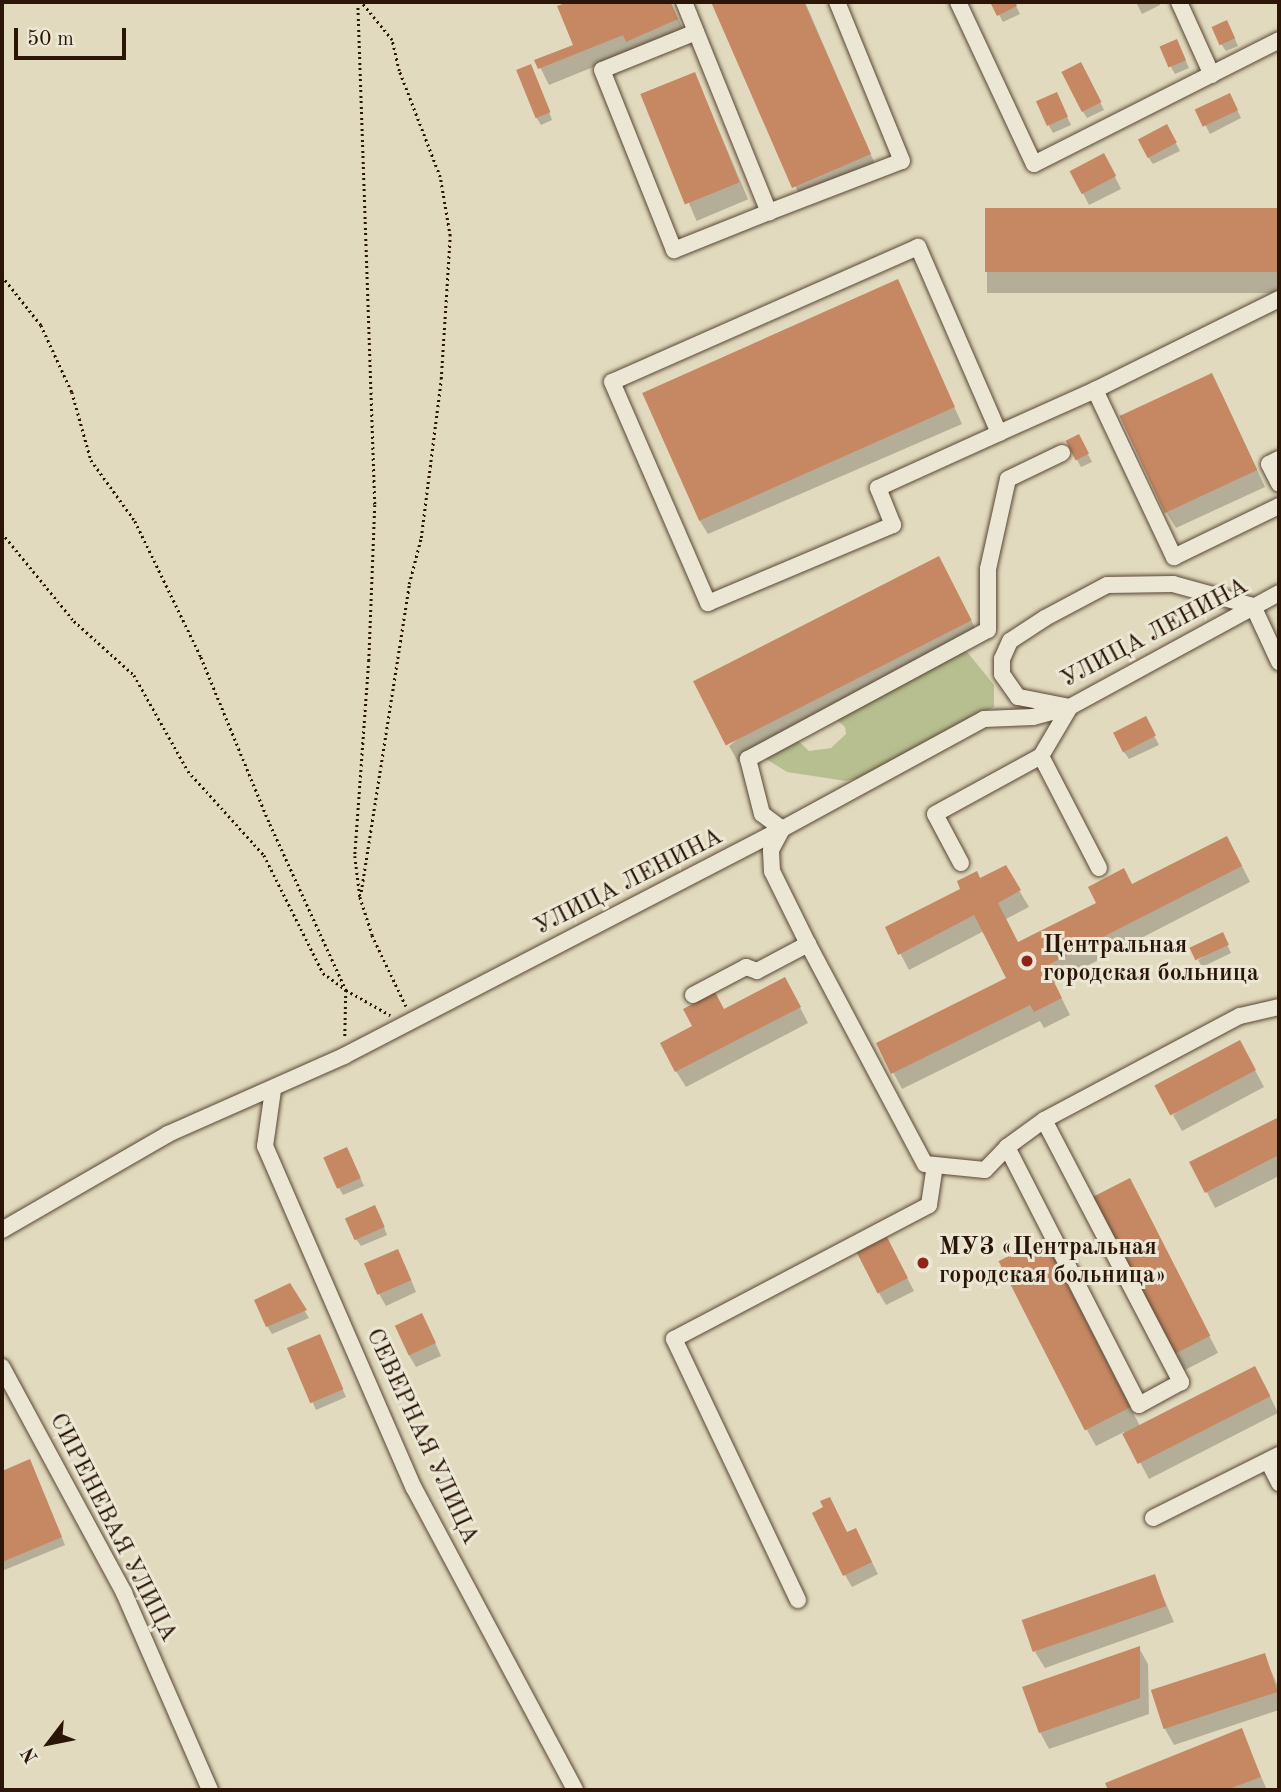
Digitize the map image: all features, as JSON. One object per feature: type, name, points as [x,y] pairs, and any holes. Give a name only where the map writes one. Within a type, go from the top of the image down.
[{"type":"street","points":[[684,2],[769,212]]},
{"type":"street","points":[[696,32],[602,70],[674,250],[902,161],[837,2]]},
{"type":"street","points":[[958,2],[1034,164],[1279,40]]},
{"type":"street","points":[[1179,2],[1212,75]]},
{"type":"street","points":[[999,433],[918,247],[612,382],[708,603],[893,525],[878,488],[1095,390],[1279,299]]},
{"type":"street","points":[[1095,390],[1174,556],[1279,506]]},
{"type":"street","points":[[1062,453],[1008,479],[988,569],[988,630],[748,759],[762,814],[782,829],[771,850],[772,871],[925,1164],[985,1170],[1007,1147],[1044,1120],[1240,1016],[1279,1007]]},
{"type":"street","points":[[1279,459],[1269,464],[1279,484]]},
{"type":"street","points":[[961,863],[935,814],[1041,756],[1070,707],[1018,697],[1002,674],[1002,659],[1010,641],[1072,602],[1107,585],[1173,584],[1253,606],[1279,662]]},
{"type":"street","name":"УЛИЦА ЛЕНИНА","points":[[2,1230],[168,1134],[273,1090],[344,1056],[782,829],[984,719],[1033,717],[1070,707],[1279,593]]},
{"type":"street","points":[[1041,756],[1099,868]]},
{"type":"street","points":[[693,995],[746,967],[757,971],[808,944]]},
{"type":"street","name":"СЕВЕРНАЯ УЛИЦА","points":[[273,1090],[265,1146],[414,1488],[575,1790]]},
{"type":"street","points":[[1007,1147],[1139,1405],[1181,1382],[1044,1120]]},
{"type":"street","points":[[798,1600],[674,1339],[929,1205],[935,1165]]},
{"type":"street","name":"СИРЕНЕВАЯ УЛИЦА","points":[[2,1367],[124,1592],[210,1790]]},
{"type":"street","points":[[1153,1518],[1274,1458],[1279,1483]]},
{"type":"path","points":[[360,2],[375,505],[369,660],[355,856],[360,897],[372,935],[408,1010],[410,1022]]},
{"type":"path","points":[[360,2],[392,40],[399,71],[440,177],[450,236],[441,379],[421,538],[410,584],[360,897]]},
{"type":"path","points":[[2,276],[41,325],[72,391],[91,460],[135,521],[195,645],[270,824],[346,990],[344,1056]]},
{"type":"path","points":[[2,533],[75,621],[134,675],[188,771],[264,855],[323,973],[381,1011],[410,1022]]},
{"type":"green space","points":[[959,647],[968,653],[994,685],[994,707],[870,775],[846,781],[787,772],[763,757],[795,738],[809,751],[831,748],[846,734],[845,727],[833,717]]},
{"type":"building","points":[[568,2],[670,2],[678,19],[626,42],[623,35],[538,69],[534,60],[573,45],[557,6]]},
{"type":"building","points":[[711,2],[804,2],[871,154],[792,188]]},
{"type":"building","points":[[990,2],[1015,2],[1017,6],[997,16]]},
{"type":"building","points":[[1227,20],[1235,38],[1220,45],[1211,27]]},
{"type":"building","points":[[1177,39],[1186,60],[1168,68],[1160,46]]},
{"type":"building","points":[[1081,62],[1101,102],[1082,112],[1061,72]]},
{"type":"building","points":[[531,64],[550,112],[536,118],[516,70]]},
{"type":"building","points":[[695,72],[740,182],[685,204],[640,94]]},
{"type":"building","points":[[1057,92],[1068,117],[1047,126],[1036,101]]},
{"type":"building","points":[[1230,93],[1238,110],[1203,127],[1195,109]]},
{"type":"building","points":[[1167,124],[1177,143],[1148,158],[1138,139]]},
{"type":"building","points":[[1104,153],[1116,176],[1082,194],[1070,171]]},
{"type":"building","points":[[985,208],[1279,208],[1279,272],[985,272]]},
{"type":"building","points":[[898,279],[955,407],[699,521],[642,393]]},
{"type":"building","points":[[1212,373],[1257,470],[1165,513],[1120,416]]},
{"type":"building","points":[[1079,434],[1089,454],[1076,460],[1066,441]]},
{"type":"building","points":[[939,556],[972,620],[726,745],[693,681]]},
{"type":"building","points":[[1146,716],[1156,736],[1123,752],[1113,733]]},
{"type":"building","name":"Центральная городская больница","points":[[1227,836],[1242,866],[1046,966],[1062,998],[1034,1012],[1030,1005],[891,1074],[876,1043],[1006,978],[974,915],[898,955],[885,927],[960,889],[957,881],[977,871],[980,878],[1006,865],[1021,890],[998,903],[1018,942],[1096,903],[1088,887],[1124,868],[1132,884]]},
{"type":"building","points":[[1223,932],[1229,945],[1195,960],[1189,948]]},
{"type":"building","points":[[785,977],[801,1007],[675,1072],[660,1043],[692,1026],[683,1009],[715,992],[724,1009]]},
{"type":"building","points":[[1240,1040],[1256,1070],[1170,1116],[1154,1086]]},
{"type":"building","points":[[1279,1117],[1279,1155],[1205,1193],[1189,1162]]},
{"type":"building","points":[[347,1147],[361,1178],[337,1189],[323,1158]]},
{"type":"building","points":[[1130,1178],[1210,1336],[1173,1355],[1093,1197]]},
{"type":"building","points":[[375,1205],[385,1227],[355,1240],[345,1218]]},
{"type":"building","points":[[887,1237],[908,1278],[878,1293],[857,1252]]},
{"type":"building","points":[[1044,1238],[1130,1407],[1085,1430],[999,1261]]},
{"type":"building","points":[[398,1249],[411,1280],[377,1295],[364,1263]]},
{"type":"building","points":[[290,1283],[307,1310],[266,1327],[254,1300]]},
{"type":"building","points":[[422,1313],[436,1343],[409,1356],[395,1326]]},
{"type":"building","points":[[320,1334],[343,1389],[310,1403],[287,1348]]},
{"type":"building","points":[[1255,1366],[1270,1396],[1138,1464],[1122,1434]]},
{"type":"building","points":[[30,1459],[62,1537],[2,1562],[2,1471]]},
{"type":"building","points":[[830,1497],[847,1532],[856,1528],[872,1562],[843,1576],[812,1513],[823,1507],[820,1501]]},
{"type":"building","points":[[1155,1574],[1166,1606],[1033,1652],[1022,1620]]},
{"type":"building","points":[[1140,1646],[1140,1698],[1039,1733],[1022,1687]]},
{"type":"building","points":[[1265,1653],[1278,1692],[1164,1729],[1151,1690]]},
{"type":"building","points":[[1242,1728],[1261,1777],[1226,1790],[1108,1790],[1105,1783]]},
{"type":"place","name":"Центральная городская больница","points":[[1027,961]]},
{"type":"place","name":"МУЗ «Центральная городская больница»","points":[[923,1263]]}]
